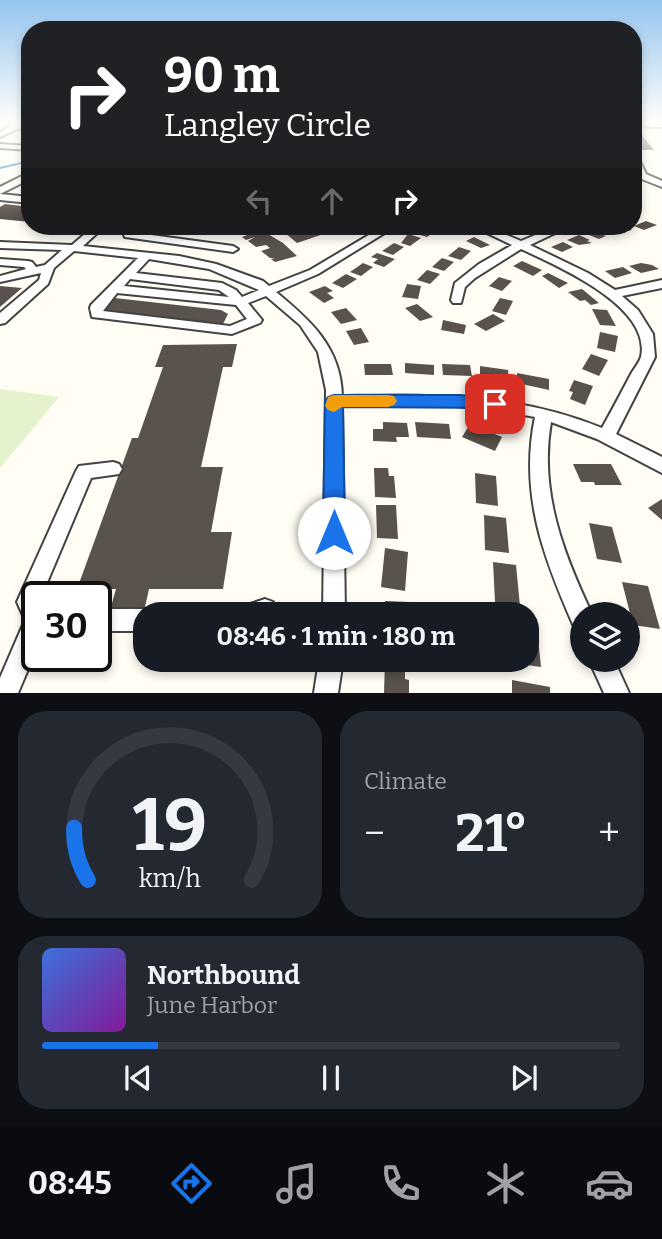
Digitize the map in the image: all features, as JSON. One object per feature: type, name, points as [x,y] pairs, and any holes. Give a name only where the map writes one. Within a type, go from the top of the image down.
[{"type":"street","points":[[642,176],[662,184]]},
{"type":"street","points":[[4,189],[21,180]]},
{"type":"street","points":[[0,197],[21,199]]},
{"type":"street","points":[[3,279],[49,267],[89,235]]},
{"type":"street","points":[[129,235],[233,249]]},
{"type":"street","points":[[114,289],[240,302],[323,268],[376,235]]},
{"type":"street","points":[[496,235],[590,279],[614,294],[639,319],[656,351],[606,436]]},
{"type":"street","points":[[457,300],[459,286],[491,259],[544,235]]},
{"type":"street","points":[[0,245],[73,248],[212,266],[245,277],[268,290],[305,322],[320,341],[330,366],[334,401],[334,602]]},
{"type":"street","points":[[126,275],[213,285],[232,293],[255,320],[232,330],[97,314],[96,308],[126,275],[146,256]]},
{"type":"street","points":[[0,262],[28,264],[32,270]]},
{"type":"street","points":[[0,320],[44,281],[49,267]]},
{"type":"street","points":[[614,294],[662,285]]},
{"type":"street","points":[[334,401],[460,401],[495,404],[544,414],[606,436],[662,467]]},
{"type":"street","points":[[544,414],[538,470],[546,522],[555,553],[575,602]]},
{"type":"street","points":[[38,581],[85,471],[113,469]]},
{"type":"street","points":[[112,620],[133,620]]},
{"type":"street","points":[[6,693],[21,657]]},
{"type":"street","points":[[326,693],[329,672]]},
{"type":"street","points":[[607,672],[617,693]]},
{"type":"green space","points":[[0,389],[59,397],[0,468]]},
{"type":"building","points":[[5,204],[21,206],[21,221],[0,219],[0,207]]},
{"type":"building","points":[[646,221],[657,225],[644,230],[642,223]]},
{"type":"building","points":[[269,235],[297,256],[275,262],[271,259],[275,258],[270,258],[261,251],[270,248],[266,245],[256,247],[248,241],[255,237],[246,240],[242,237]]},
{"type":"building","points":[[287,235],[321,235],[297,243]]},
{"type":"building","points":[[407,235],[421,238],[410,246],[401,243]]},
{"type":"building","points":[[579,235],[592,243],[579,245],[567,240]]},
{"type":"building","points":[[589,235],[606,236],[599,239]]},
{"type":"building","points":[[474,237],[490,245],[481,248],[466,241]]},
{"type":"building","points":[[563,242],[573,247],[562,252],[551,247]]},
{"type":"building","points":[[394,243],[404,247],[393,255],[382,251]]},
{"type":"building","points":[[459,247],[471,251],[461,260],[448,256]]},
{"type":"building","points":[[377,253],[395,259],[384,267],[373,263],[378,259],[371,257]]},
{"type":"building","points":[[442,258],[454,262],[444,271],[432,267]]},
{"type":"building","points":[[522,261],[542,270],[533,276],[513,266]]},
{"type":"building","points":[[363,263],[373,267],[361,276],[350,272]]},
{"type":"building","points":[[641,263],[659,269],[641,273],[629,266]]},
{"type":"building","points":[[623,267],[632,273],[615,278],[605,271]]},
{"type":"building","points":[[427,270],[440,274],[430,284],[417,280]]},
{"type":"building","points":[[548,273],[568,283],[559,288],[542,276]]},
{"type":"building","points":[[346,274],[357,279],[343,288],[332,283]]},
{"type":"building","points":[[499,277],[512,281],[502,291],[489,286]]},
{"type":"building","points":[[407,284],[421,286],[418,299],[402,297]]},
{"type":"building","points":[[0,286],[22,288],[0,307]]},
{"type":"building","points":[[325,286],[333,291],[327,293],[334,298],[324,303],[309,292]]},
{"type":"building","points":[[582,289],[599,303],[591,305],[568,292]]},
{"type":"building","points":[[115,298],[221,310],[228,314],[222,326],[102,311]]},
{"type":"building","points":[[500,298],[513,301],[506,315],[492,311]]},
{"type":"building","points":[[417,304],[433,317],[420,321],[405,308]]},
{"type":"building","points":[[346,308],[357,320],[341,324],[331,312]]},
{"type":"building","points":[[592,309],[607,310],[616,326],[600,325]]},
{"type":"building","points":[[493,314],[505,321],[486,331],[474,324]]},
{"type":"building","points":[[443,320],[466,325],[464,334],[441,330]]},
{"type":"building","points":[[361,328],[369,342],[354,345],[346,331]]},
{"type":"building","points":[[600,332],[618,336],[615,352],[597,348]]},
{"type":"building","points":[[237,344],[232,367],[223,367],[201,467],[223,467],[211,532],[232,532],[223,589],[149,589],[146,602],[133,602],[133,607],[112,607],[116,589],[112,589],[112,581],[80,581],[132,438],[138,438],[163,367],[155,367],[163,345]]},
{"type":"building","points":[[591,354],[608,360],[599,376],[582,369]]},
{"type":"building","points":[[405,363],[434,365],[434,375],[405,373]]},
{"type":"building","points":[[364,364],[391,364],[393,375],[365,375]]},
{"type":"building","points":[[442,364],[470,365],[472,376],[443,375]]},
{"type":"building","points":[[480,366],[508,370],[509,381],[480,377]]},
{"type":"building","points":[[517,373],[549,379],[549,390],[517,383]]},
{"type":"building","points":[[574,380],[593,386],[585,405],[570,399],[573,392],[569,391]]},
{"type":"building","points":[[383,422],[407,423],[409,437],[396,437],[397,442],[373,441],[373,429],[383,429]]},
{"type":"building","points":[[415,422],[449,424],[451,439],[417,437]]},
{"type":"building","points":[[470,424],[502,437],[495,451],[462,437]]},
{"type":"building","points":[[573,464],[611,464],[622,485],[581,482]]},
{"type":"building","points":[[374,468],[388,468],[389,476],[394,476],[396,498],[375,497]]},
{"type":"building","points":[[475,473],[496,476],[498,506],[476,503]]},
{"type":"building","points":[[662,499],[662,520],[648,508]]},
{"type":"building","points":[[376,505],[396,505],[398,539],[377,538]]},
{"type":"building","points":[[484,515],[506,518],[509,553],[485,550]]},
{"type":"building","points":[[589,523],[612,527],[622,563],[597,559]]},
{"type":"building","points":[[385,548],[408,552],[405,591],[381,587]]},
{"type":"building","points":[[493,562],[516,565],[520,602],[495,602]]},
{"type":"building","points":[[622,582],[648,586],[660,629],[640,626],[640,602],[627,602]]},
{"type":"building","points":[[385,672],[405,672],[405,679],[409,680],[409,693],[384,693]]},
{"type":"building","points":[[512,680],[550,687],[550,693],[512,693]]},
{"type":"waterway","points":[[0,168],[21,163]]},
{"type":"slow traffic","points":[[334,406],[334,401],[388,401]]},
{"type":"route","points":[[334,533],[334,401],[460,401],[495,404]]}]
